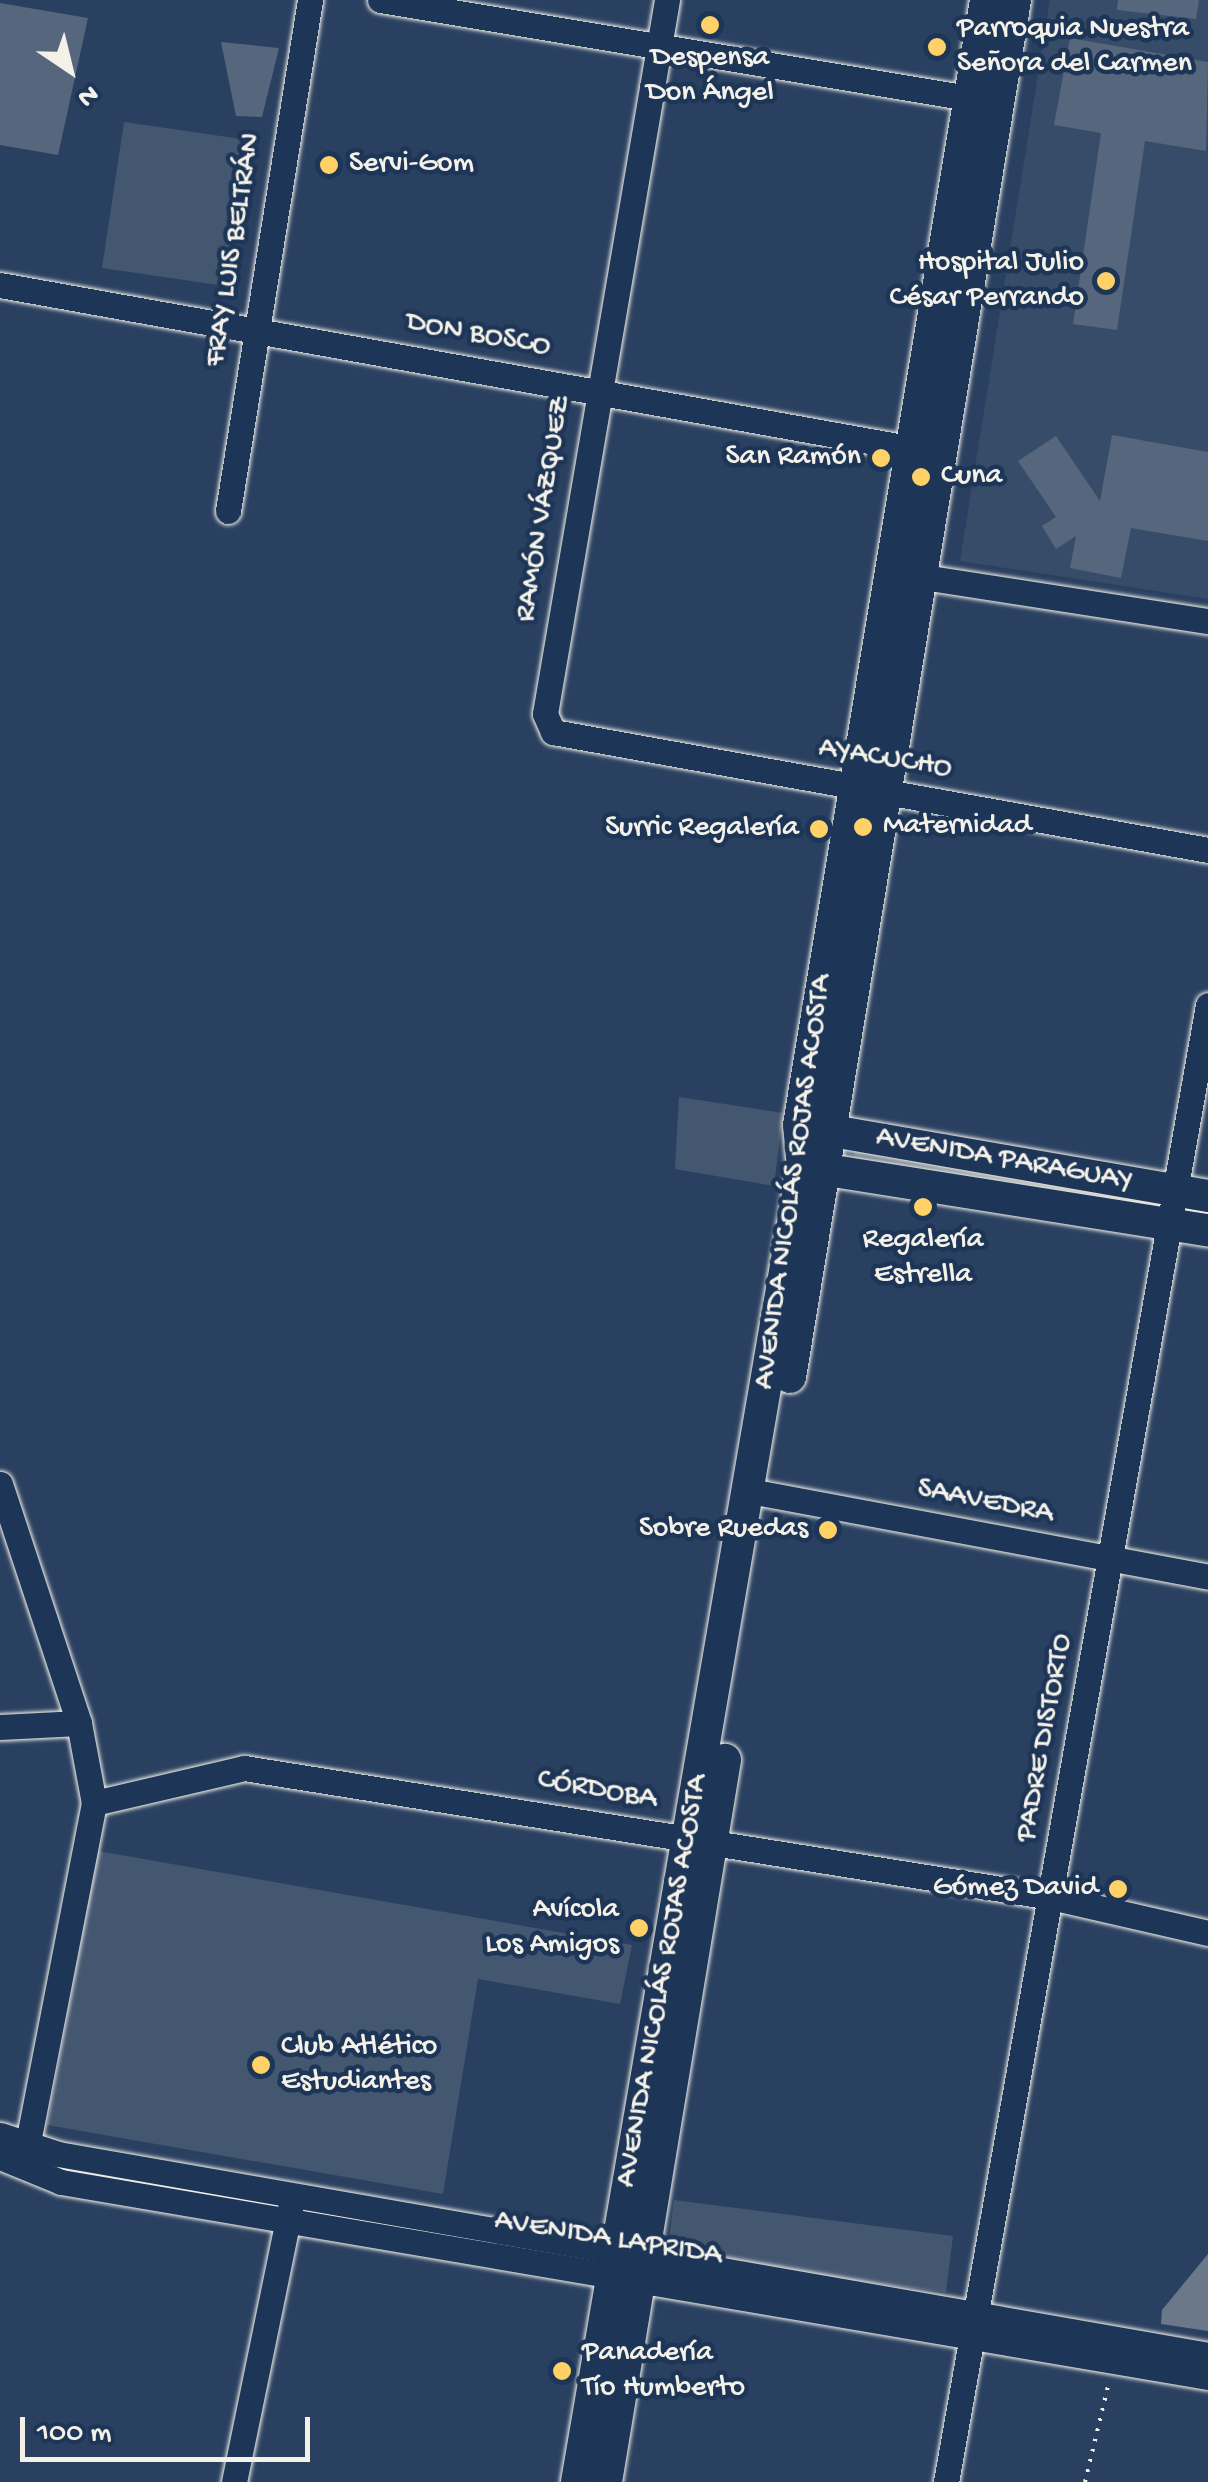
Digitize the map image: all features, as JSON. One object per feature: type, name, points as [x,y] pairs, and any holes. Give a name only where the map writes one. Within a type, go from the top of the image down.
[{"type":"main road","name":"AVENIDA NICOLÁS ROJAS ACOSTA","points":[[867,789],[922,576],[944,454],[982,100],[986,0]]},
{"type":"main road","name":"AVENIDA NICOLÁS ROJAS ACOSTA","points":[[606,2482],[628,2265],[815,1168],[813,1127],[867,789],[889,571],[910,448],[982,100],[1015,0]]},
{"type":"main road","name":"AVENIDA PARAGUAY","points":[[813,1127],[1172,1207],[1208,1230]]},
{"type":"main road","name":"AVENIDA PARAGUAY","points":[[815,1168],[1172,1207],[1208,1196]]},
{"type":"main road","name":"AVENIDA NICOLÁS ROJAS ACOSTA","points":[[577,2482],[628,2265]]},
{"type":"street","name":"FRAY LUIS BELTRÁN","points":[[228,512],[254,330],[310,0]]},
{"type":"street","points":[[380,0],[982,100]]},
{"type":"street","name":"RAMÓN VÁZQUEZ","points":[[553,732],[545,714],[597,390],[667,0]]},
{"type":"street","name":"DON BOSCO","points":[[0,285],[944,454]]},
{"type":"street","points":[[889,571],[1208,621]]},
{"type":"street","name":"AYACUCHO","points":[[553,732],[1208,850]]},
{"type":"street","name":"PADRE DISTORTO","points":[[946,2482],[1208,1004]]},
{"type":"street","points":[[0,1484],[78,1723],[94,1803],[18,2154]]},
{"type":"street","name":"SAAVEDRA","points":[[759,1494],[1208,1577]]},
{"type":"street","points":[[0,1727],[78,1723]]},
{"type":"street","name":"CÓRDOBA","points":[[94,1803],[244,1768],[1051,1898],[1208,1933]]},
{"type":"street","name":"AVENIDA LAPRIDA","points":[[0,2135],[18,2154],[62,2182],[290,2209],[972,2323],[1208,2355]]},
{"type":"street","points":[[234,2482],[290,2209]]},
{"type":"street","name":"AVENIDA LAPRIDA","points":[[972,2323],[1112,2362],[1208,2378]]},
{"type":"path","points":[[1085,2482],[1112,2362]]},
{"type":"shaded area","name":"Hospital Julio César Perrando","points":[[1050,0],[1208,0],[1208,599],[960,561]]},
{"type":"shaded area","points":[[124,122],[255,141],[232,287],[102,268]]},
{"type":"shaded area","points":[[679,1097],[783,1113],[774,1186],[675,1169]]},
{"type":"shaded area","points":[[854,1150],[1159,1198],[1156,1214],[855,1160]]},
{"type":"shaded area","name":"Club Atlético Estudiantes","points":[[98,1851],[632,1945],[620,2004],[478,1979],[443,2194],[47,2125]]},
{"type":"shaded area","points":[[674,2200],[953,2236],[946,2292],[667,2257]]},
{"type":"shaded area","points":[[1208,2254],[1208,2331],[1161,2324],[1162,2310]]},
{"type":"building","points":[[1118,0],[1199,0],[1196,19],[1117,10]]},
{"type":"building","points":[[0,3],[88,18],[58,155],[0,145]]},
{"type":"building","points":[[1070,38],[1208,62],[1206,151],[1145,141],[1117,330],[1073,324],[1101,133],[1054,125]]},
{"type":"building","points":[[221,42],[279,48],[262,117],[236,116]]},
{"type":"building","points":[[1112,435],[1208,452],[1208,541],[1131,528],[1121,578],[1070,568],[1076,536],[1056,549],[1042,526],[1056,517],[1018,461],[1056,436],[1100,501]]},
{"type":"place","name":"Despensa Don Ángel","points":[[710,25]]},
{"type":"place","name":"Parroquia Nuestra Señora del Carmen","points":[[937,47]]},
{"type":"place","name":"Servi-Gom","points":[[329,165]]},
{"type":"place","name":"Hospital Julio César Perrando","points":[[1106,281]]},
{"type":"place","name":"San Ramón","points":[[881,458]]},
{"type":"place","name":"Cuna","points":[[921,477]]},
{"type":"place","name":"Maternidad","points":[[863,827]]},
{"type":"place","name":"Surric Regalería","points":[[819,829]]},
{"type":"place","name":"Regalería Estrella","points":[[923,1207]]},
{"type":"place","name":"Sobre Ruedas","points":[[828,1530]]},
{"type":"place","name":"Gómez David","points":[[1118,1889]]},
{"type":"place","name":"Avícola Los Amigos","points":[[639,1928]]},
{"type":"place","name":"Club Atlético Estudiantes","points":[[261,2065]]},
{"type":"place","name":"Panadería Tío Humberto","points":[[562,2371]]}]
